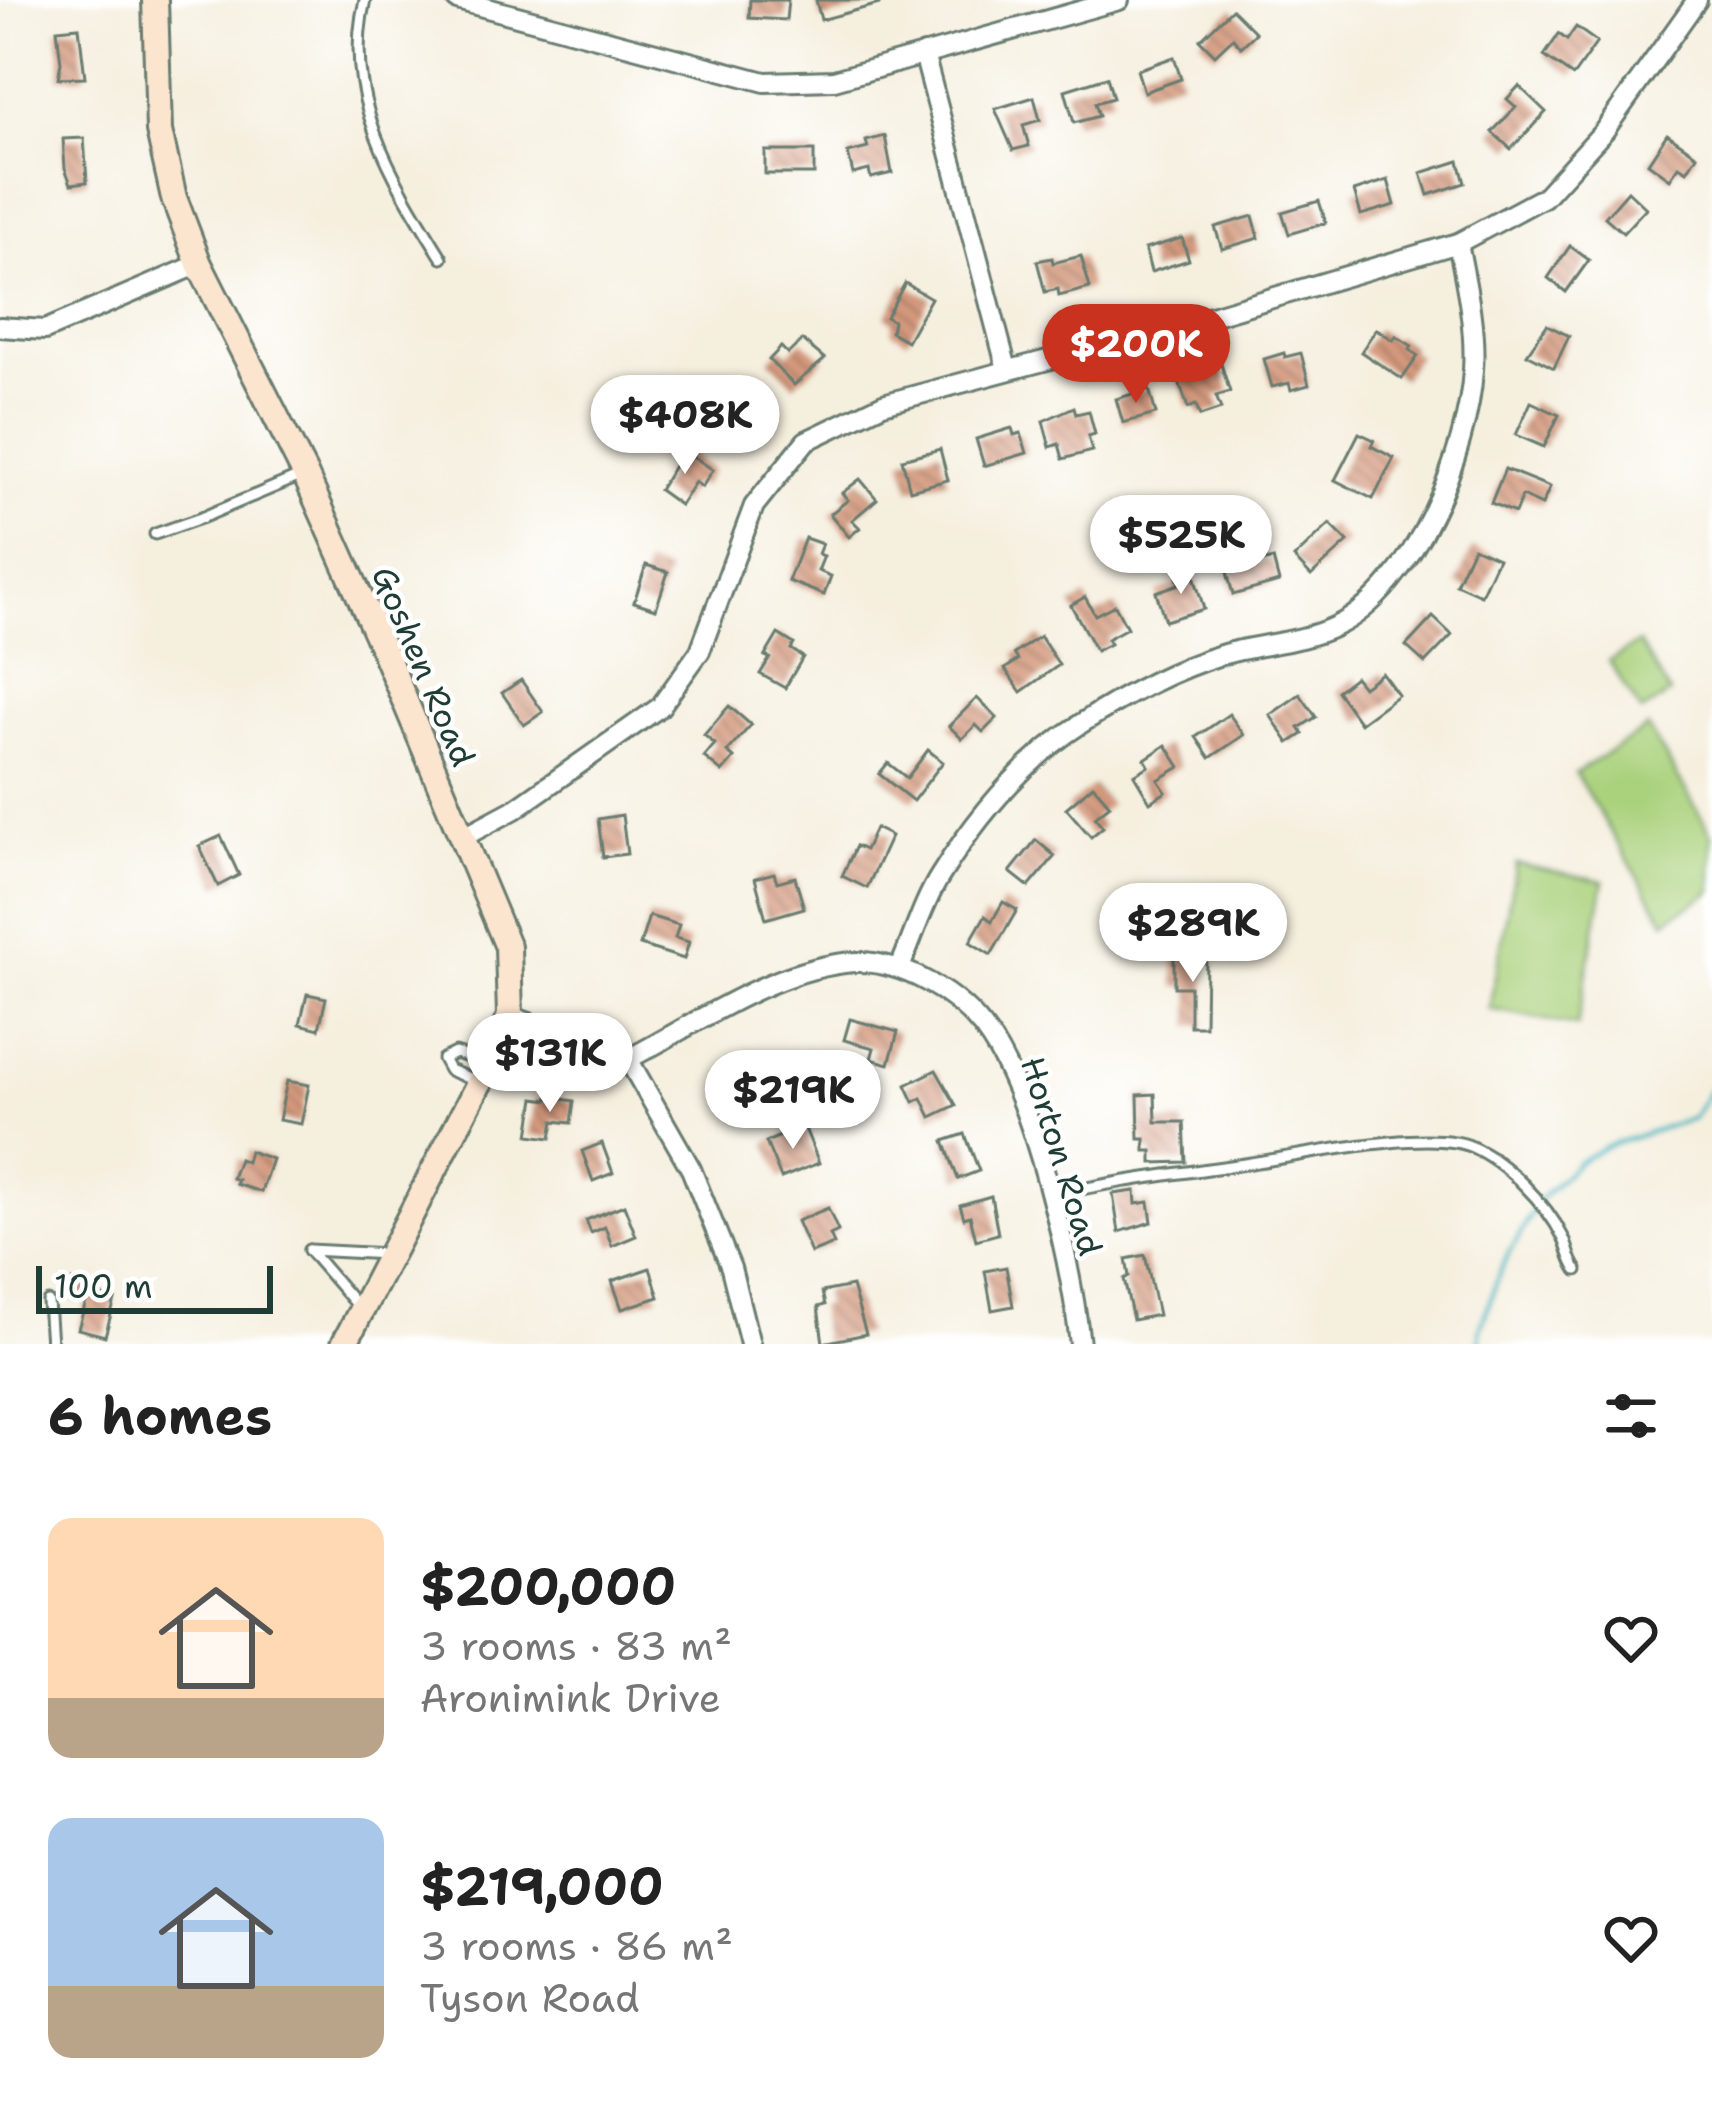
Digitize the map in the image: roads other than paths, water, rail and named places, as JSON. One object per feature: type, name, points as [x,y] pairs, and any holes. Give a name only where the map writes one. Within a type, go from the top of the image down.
[{"type":"street","name":"Goshen Road","points":[[155,0],[159,130],[174,198],[199,265],[304,474],[508,946],[510,1016],[344,1344]]},
{"type":"street","points":[[457,0],[765,82],[834,80],[1119,0]]},
{"type":"street","points":[[461,838],[515,809],[660,707],[700,651],[754,506],[806,441],[883,404],[1208,317],[1459,243],[1544,197],[1604,131],[1697,0]]},
{"type":"street","points":[[924,54],[1007,369]]},
{"type":"street","points":[[900,968],[939,878],[1008,784],[1078,725],[1151,682],[1220,656],[1335,627],[1373,601],[1412,549],[1441,494],[1463,432],[1474,369],[1459,243]]},
{"type":"street","points":[[0,327],[45,330],[199,265]]},
{"type":"street","name":"Horton Road","points":[[628,1059],[782,978],[847,962],[900,968],[960,1004],[990,1036],[1021,1102],[1050,1196],[1080,1344]]},
{"type":"street","points":[[510,1016],[628,1059],[691,1169],[731,1268],[750,1344]]},
{"type":"lane","points":[[364,0],[358,71],[364,104],[409,206],[442,258]]},
{"type":"lane","points":[[155,534],[304,474]]},
{"type":"lane","points":[[1050,1196],[1374,1144],[1448,1140],[1468,1144],[1516,1179],[1563,1237],[1577,1270]]},
{"type":"lane","points":[[359,1308],[309,1250],[388,1254]]},
{"type":"lane","points":[[48,1302],[51,1344]]},
{"type":"waterway","points":[[1480,1344],[1480,1329],[1501,1269],[1539,1200],[1577,1163],[1604,1147],[1693,1118],[1712,1087]]}]
